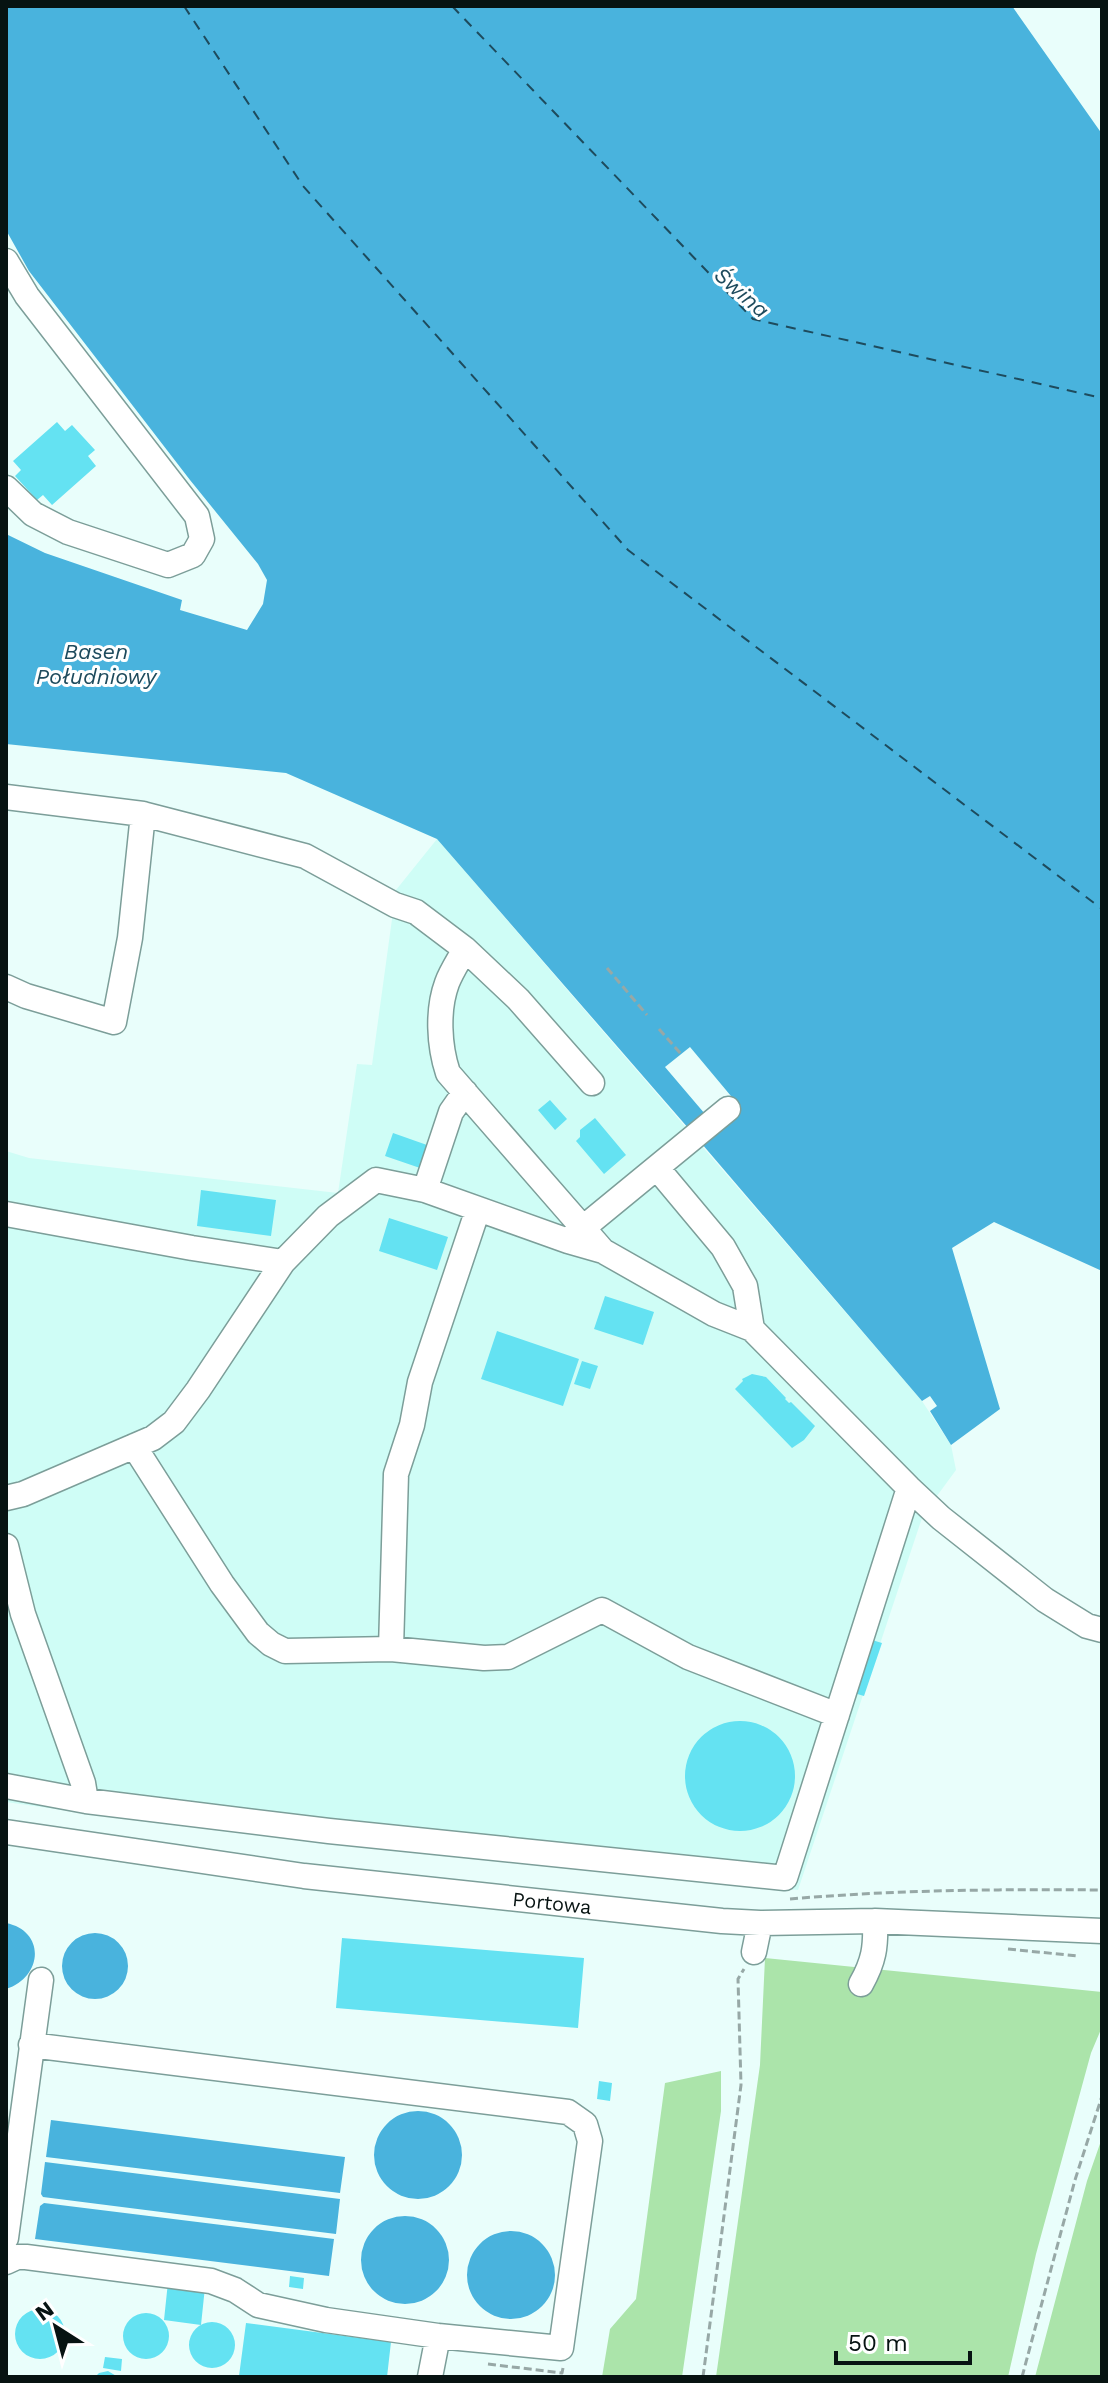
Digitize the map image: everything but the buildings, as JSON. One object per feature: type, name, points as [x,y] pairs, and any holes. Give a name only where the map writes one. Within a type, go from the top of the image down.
[{"type":"street","points":[[6,261],[27,296],[197,516],[202,539],[193,555],[168,565],[68,532],[33,514],[6,488]]},
{"type":"street","points":[[6,797],[143,814],[305,856],[395,905],[416,912],[465,949],[518,999],[592,1083]]},
{"type":"street","points":[[6,987],[114,1022],[130,938],[143,814]]},
{"type":"street","points":[[465,949],[446,984],[441,1024],[443,1057],[448,1073],[576,1234]]},
{"type":"street","points":[[425,1190],[451,1112],[465,1092]]},
{"type":"street","points":[[576,1234],[728,1109]]},
{"type":"street","points":[[657,1168],[723,1247],[745,1286],[752,1329]]},
{"type":"street","points":[[6,1498],[23,1494],[153,1438],[174,1422],[283,1262],[328,1216],[376,1180],[425,1190],[478,1209],[576,1234],[714,1314],[752,1329],[941,1518],[1045,1600],[1087,1626],[1102,1630]]},
{"type":"street","points":[[391,1649],[396,1474],[412,1425],[420,1382],[478,1209]]},
{"type":"street","points":[[6,1214],[283,1262]]},
{"type":"street","points":[[134,1446],[222,1584],[258,1633],[285,1651],[391,1649],[484,1658],[508,1657],[602,1610],[688,1657],[837,1715]]},
{"type":"street","points":[[6,1786],[86,1801],[329,1831],[785,1878],[909,1488]]},
{"type":"street","points":[[6,1546],[23,1614],[83,1783],[86,1801]]},
{"type":"street","name":"Portowa","points":[[6,1832],[319,1877],[722,1921],[875,1921],[1102,1931]]},
{"type":"street","points":[[861,1984],[872,1965],[876,1942],[875,1921]]},
{"type":"street","points":[[754,1952],[760,1923]]},
{"type":"street","points":[[31,2045],[568,2112],[585,2124],[590,2141],[561,2348],[438,2336],[326,2320],[258,2305],[235,2290],[211,2281],[26,2257],[7,2250],[31,2045],[41,1980]]},
{"type":"street","points":[[430,2377],[438,2336]]},
{"type":"path","points":[[607,968],[647,1015]]},
{"type":"path","points":[[659,1029],[681,1054]]},
{"type":"path","points":[[844,1894],[845,1901]]},
{"type":"path","points":[[703,2377],[741,2085],[738,1979],[754,1952]]},
{"type":"path","points":[[1022,2377],[1075,2180],[1102,2096]]},
{"type":"shaded area","points":[[437,839],[922,1401],[951,1445],[956,1470],[923,1515],[798,1890],[91,1814],[6,1802],[6,1151],[29,1158],[338,1193],[357,1064],[372,1065],[396,890]]},
{"type":"green space","points":[[765,1958],[1102,1992],[1102,2027],[1091,2053],[1036,2254],[1008,2377],[716,2377],[760,2065]]},
{"type":"green space","points":[[721,2071],[721,2111],[682,2377],[602,2377],[610,2329],[636,2299],[665,2083]]},
{"type":"green space","points":[[1102,2138],[1102,2377],[1035,2377],[1087,2181]]},
{"type":"water","points":[[6,6],[1012,6],[1102,134],[1102,1271],[994,1222],[952,1248],[1000,1409],[951,1445],[930,1411],[937,1406],[930,1396],[922,1401],[702,1144],[741,1108],[690,1047],[665,1067],[705,1114],[689,1129],[437,839],[286,773],[6,744],[6,534],[45,553],[182,600],[180,610],[247,630],[263,604],[267,580],[258,564],[29,271],[6,230]]},
{"type":"water","points":[[6,1923],[28,1935],[35,1954],[27,1975],[6,1989]]},
{"type":"water","points":[[95,1933],[108,1935],[118,1943],[126,1953],[126,1979],[118,1989],[108,1997],[95,1999],[82,1997],[72,1989],[64,1979],[62,1966],[64,1953],[72,1943],[82,1935]]},
{"type":"water","points":[[418,2111],[435,2115],[449,2124],[458,2138],[462,2155],[458,2172],[449,2186],[435,2195],[418,2199],[401,2195],[387,2186],[378,2172],[374,2155],[378,2138],[387,2124],[401,2115]]},
{"type":"water","points":[[51,2120],[345,2157],[340,2193],[46,2157]]},
{"type":"water","points":[[45,2162],[340,2199],[336,2234],[43,2197]]},
{"type":"water","points":[[44,2203],[334,2239],[329,2276],[35,2239],[40,2206]]},
{"type":"water","points":[[405,2216],[422,2220],[436,2229],[445,2243],[449,2260],[445,2277],[436,2291],[422,2300],[405,2304],[388,2300],[374,2291],[365,2277],[361,2260],[365,2243],[374,2229],[388,2220]]},
{"type":"water","points":[[511,2231],[528,2235],[542,2244],[551,2258],[555,2275],[551,2292],[542,2306],[528,2315],[511,2319],[494,2315],[480,2306],[471,2292],[467,2275],[471,2258],[480,2244],[494,2235]]},
{"type":"ferry route","points":[[184,6],[303,186],[628,550],[1102,909]]},
{"type":"ferry route","points":[[452,6],[753,319],[1102,398]]},
{"type":"water label","name":"Świna","points":[[742,292]]},
{"type":"water label","name":"Basen Południowy","points":[[96,664]]}]
